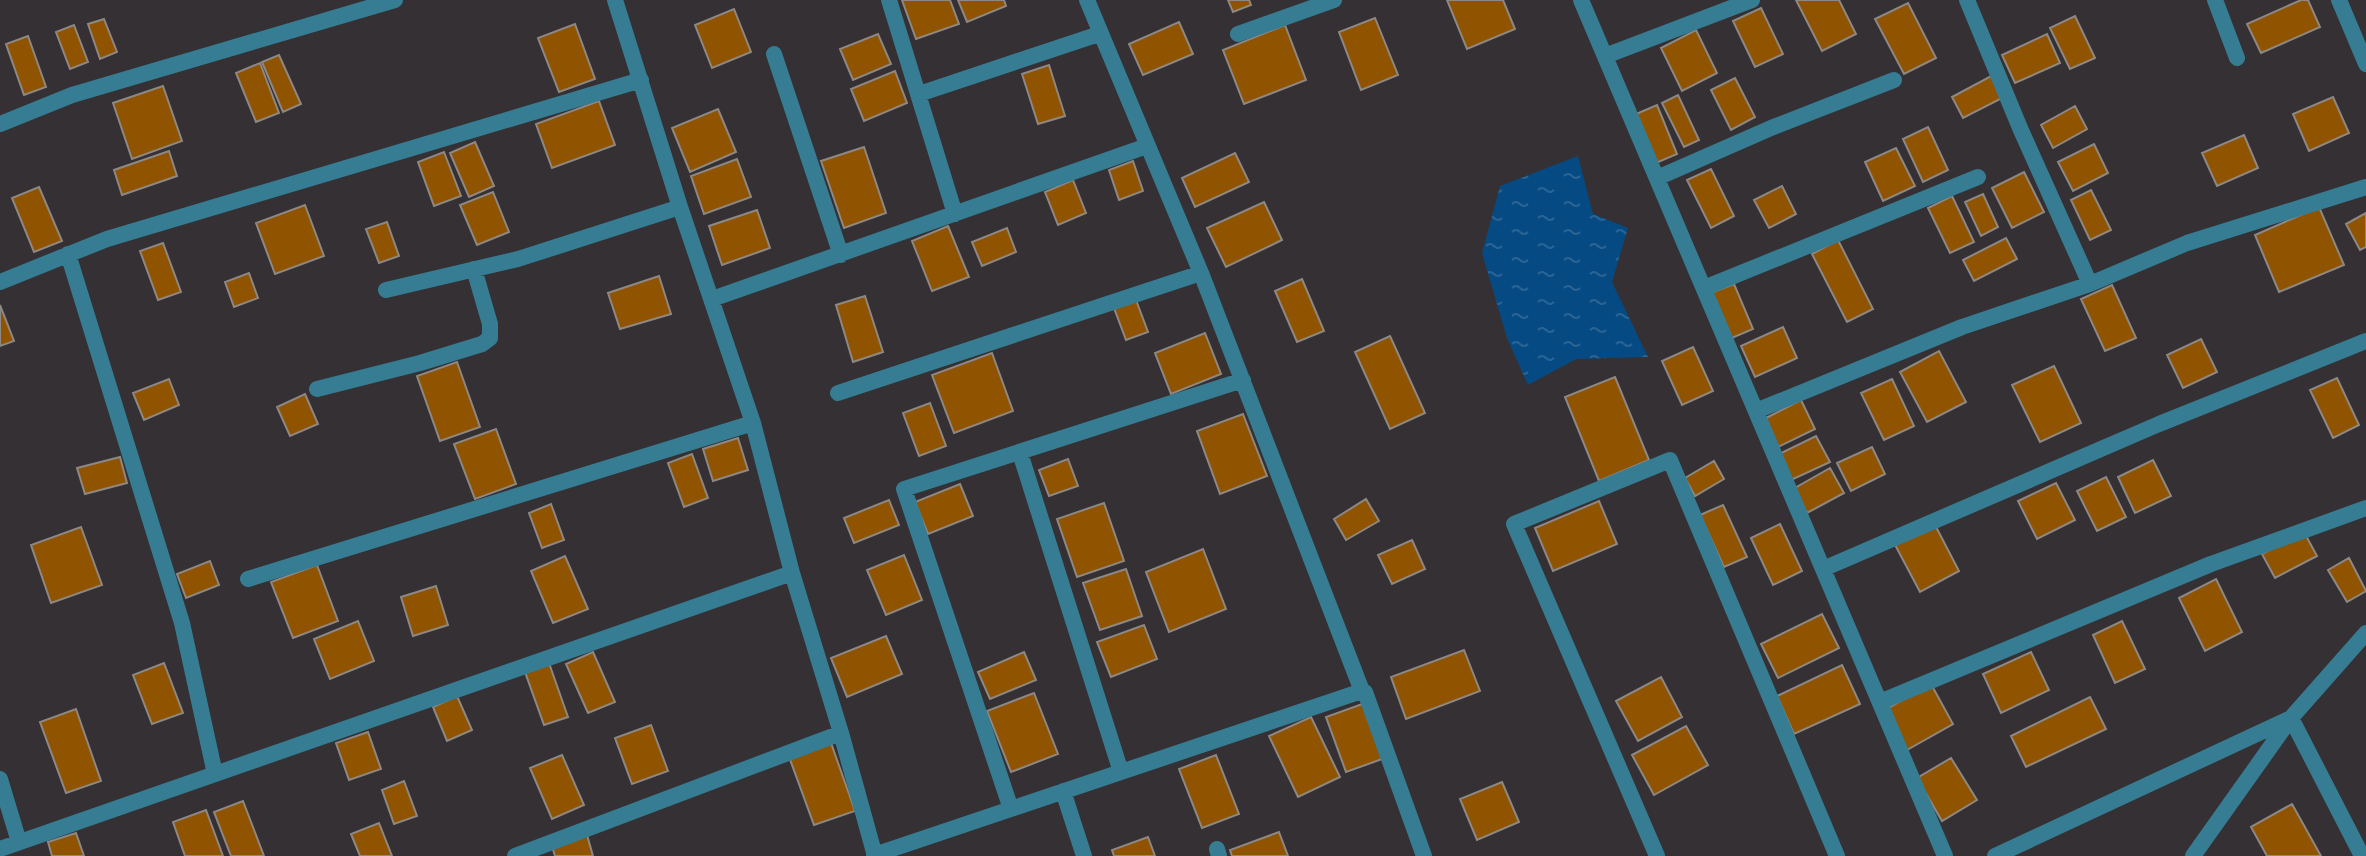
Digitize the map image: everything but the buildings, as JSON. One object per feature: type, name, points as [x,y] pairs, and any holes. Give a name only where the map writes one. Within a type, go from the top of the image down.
[{"type":"street","points":[[0,124],[72,95],[395,0]]},
{"type":"street","points":[[615,0],[680,207],[753,423],[792,573],[874,855],[1362,691]]},
{"type":"street","points":[[889,0],[955,214]]},
{"type":"street","points":[[1087,0],[1201,273],[1362,691],[1365,692],[1424,856]]},
{"type":"street","points":[[1238,34],[1334,0]]},
{"type":"street","points":[[1581,0],[1945,856]]},
{"type":"street","points":[[1605,56],[1752,0]]},
{"type":"street","points":[[1967,0],[2090,284]]},
{"type":"street","points":[[2215,0],[2237,58]]},
{"type":"street","points":[[2339,0],[2366,64]]},
{"type":"street","points":[[919,94],[1099,34]]},
{"type":"street","points":[[774,54],[841,255]]},
{"type":"street","points":[[0,282],[107,239],[641,80]]},
{"type":"street","points":[[1657,178],[1771,128],[1894,80]]},
{"type":"street","points":[[712,299],[1147,146]]},
{"type":"street","points":[[1704,288],[1978,177]]},
{"type":"street","points":[[1756,411],[1962,327],[2090,284],[2187,243],[2366,187]]},
{"type":"street","points":[[386,290],[518,259],[680,207]]},
{"type":"street","points":[[68,254],[182,623],[215,774]]},
{"type":"street","points":[[317,389],[420,363],[482,344],[490,338],[490,324],[474,269]]},
{"type":"street","points":[[838,393],[1201,273]]},
{"type":"street","points":[[1823,569],[2159,424],[2366,341]]},
{"type":"street","points":[[1011,809],[904,489],[1243,380]]},
{"type":"street","points":[[248,579],[753,423]]},
{"type":"street","points":[[1020,453],[1121,772]]},
{"type":"street","points":[[1657,856],[1514,524],[1670,460],[1837,856]]},
{"type":"street","points":[[1880,702],[2211,564],[2366,508]]},
{"type":"street","points":[[0,849],[792,573]]},
{"type":"street","points":[[2193,856],[2291,718],[2366,633]]},
{"type":"street","points":[[1995,856],[2291,718]]},
{"type":"street","points":[[2291,718],[2362,856]]},
{"type":"street","points":[[515,856],[841,733]]},
{"type":"street","points":[[0,779],[19,842]]},
{"type":"street","points":[[1063,791],[1084,856]]},
{"type":"water","points":[[1578,156],[1593,214],[1628,228],[1612,282],[1648,357],[1576,359],[1528,385],[1507,338],[1482,253],[1500,186]]}]
